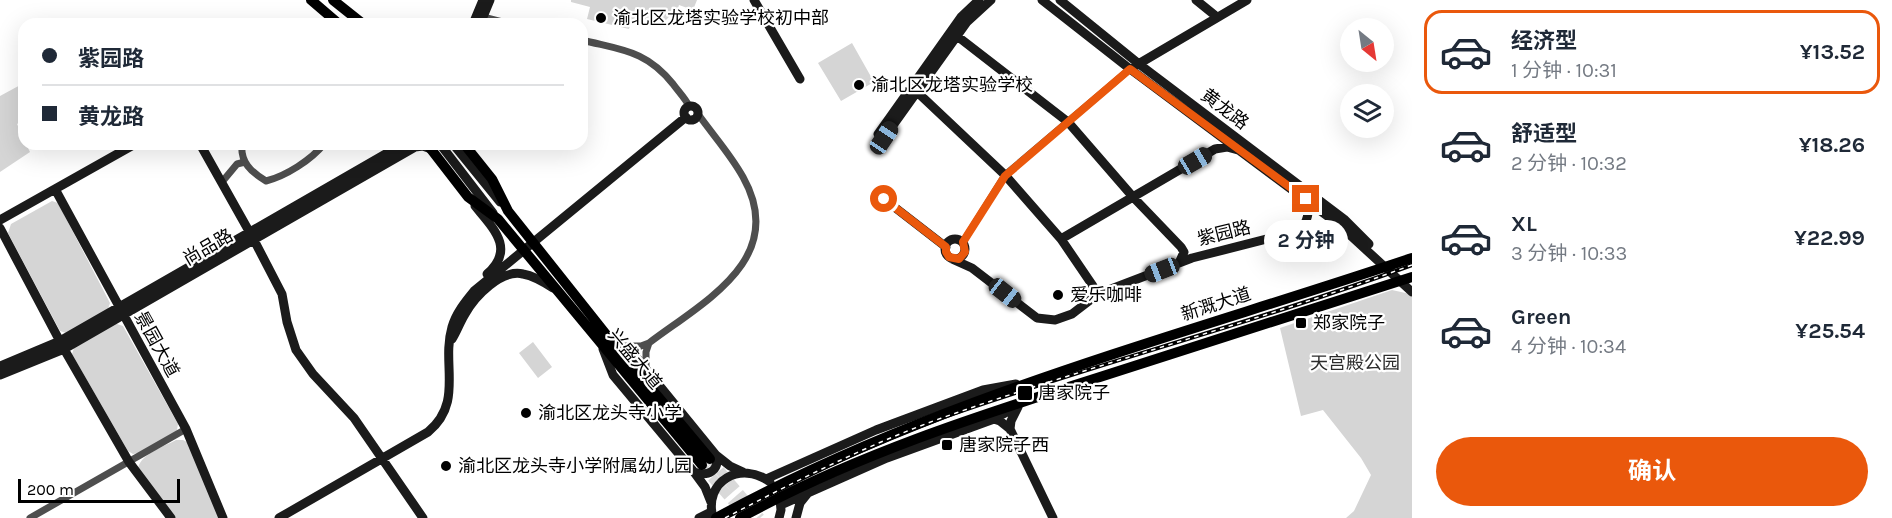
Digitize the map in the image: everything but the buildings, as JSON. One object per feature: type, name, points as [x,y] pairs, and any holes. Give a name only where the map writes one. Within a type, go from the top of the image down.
[{"type":"main road","points":[[311,0],[332,18]]},
{"type":"main road","points":[[333,0],[356,18]]},
{"type":"main road","points":[[435,150],[468,197],[498,219],[547,270]]},
{"type":"main road","points":[[469,150],[492,179],[508,211],[547,270]]},
{"type":"main road","name":"新溉大道","points":[[713,512],[880,439],[1029,381],[1412,258]]},
{"type":"main road","name":"兴盛大道","points":[[547,270],[555,289],[605,341]]},
{"type":"main road","name":"兴盛大道","points":[[547,270],[705,463]]},
{"type":"main road","name":"新溉大道","points":[[740,518],[787,494],[884,451],[992,415],[1032,398],[1412,277]]},
{"type":"street","points":[[478,18],[483,0]]},
{"type":"street","points":[[479,18],[490,0]]},
{"type":"street","points":[[754,0],[800,79]]},
{"type":"street","points":[[979,0],[961,17],[881,136],[967,22],[991,0]]},
{"type":"street","name":"黄龙路","points":[[1042,0],[1130,69],[1367,246]]},
{"type":"street","name":"黄龙路","points":[[1060,0],[1139,64],[1344,219],[1367,246]]},
{"type":"street","points":[[1196,0],[1217,17]]},
{"type":"street","points":[[884,199],[946,247],[947,255],[952,259],[959,259],[1005,176],[1130,69],[1247,0]]},
{"type":"street","points":[[957,36],[1068,122],[1133,197],[1181,247],[1184,252],[1179,263]]},
{"type":"street","points":[[588,42],[634,53],[650,60],[665,73],[689,106],[695,107],[738,168],[749,189],[754,208],[755,239],[744,264],[734,276],[649,343],[641,346],[620,346]]},
{"type":"street","points":[[1129,56],[1144,58],[1154,55]]},
{"type":"street","points":[[916,91],[1005,176],[1061,239],[1093,286],[1109,290]]},
{"type":"street","points":[[686,117],[685,110],[689,106]]},
{"type":"street","points":[[686,117],[692,120],[698,114]]},
{"type":"street","points":[[449,344],[452,327],[460,309],[474,291],[686,117]]},
{"type":"street","points":[[1061,239],[1215,149],[1227,147],[1242,151]]},
{"type":"street","points":[[0,220],[124,150]]},
{"type":"street","points":[[203,150],[282,294],[287,322],[296,350],[313,374],[354,418],[423,518]]},
{"type":"street","points":[[243,150],[245,162],[255,174],[266,181],[287,172],[319,150]]},
{"type":"street","name":"尚品路","points":[[0,375],[62,345],[120,312],[252,236],[393,150]]},
{"type":"street","name":"尚品路","points":[[252,236],[410,150]]},
{"type":"street","points":[[436,150],[498,219]]},
{"type":"street","points":[[458,150],[508,211]]},
{"type":"street","points":[[222,182],[237,164],[245,162]]},
{"type":"street","name":"景园大道","points":[[55,189],[120,312],[186,429],[224,518]]},
{"type":"street","points":[[279,518],[428,432],[444,413],[449,391],[448,321],[470,288],[499,260],[502,247],[498,234],[468,197]]},
{"type":"street","points":[[1299,232],[1309,213],[1306,199]]},
{"type":"street","name":"紫园路","points":[[952,259],[972,268],[1037,318],[1046,320],[1064,318],[1109,290],[1179,263],[1330,223],[1338,224]]},
{"type":"street","points":[[0,228],[62,345],[129,462],[171,518]]},
{"type":"street","points":[[946,247],[954,240],[964,247],[972,268]]},
{"type":"street","points":[[1367,246],[1412,285]]},
{"type":"street","points":[[1367,246],[1412,292]]},
{"type":"street","points":[[449,344],[465,313],[479,296],[500,278],[511,273],[522,273],[555,289]]},
{"type":"street","points":[[1090,300],[1093,286]]},
{"type":"street","points":[[605,341],[620,346],[637,358],[646,369],[705,463],[705,487],[713,512]]},
{"type":"street","points":[[605,341],[613,375],[705,463],[730,466],[743,472]]},
{"type":"street","points":[[646,369],[645,361],[649,343]]},
{"type":"street","name":"尚品路","points":[[0,366],[62,345]]},
{"type":"street","name":"新溉大道","points":[[766,479],[876,430],[983,390],[1029,381]]},
{"type":"street","name":"新溉大道","points":[[780,514],[810,491],[1020,405],[1032,398]]},
{"type":"street","points":[[1010,429],[1014,414],[1020,405]]},
{"type":"street","points":[[992,415],[1010,429],[1053,518]]},
{"type":"street","points":[[30,518],[186,429]]},
{"type":"street","points":[[798,464],[793,477],[797,486],[802,490],[810,491]]},
{"type":"street","points":[[713,512],[714,491],[722,481],[731,475],[753,472],[766,479],[778,493],[780,514]]},
{"type":"street","points":[[796,518],[800,503],[810,491]]},
{"type":"street","name":"新溉大道","points":[[699,518],[713,512]]},
{"type":"green space","points":[[571,0],[697,0],[693,10],[679,5],[676,14],[672,13],[659,24],[649,26],[631,22],[629,29],[588,19],[590,7],[571,2]]},
{"type":"green space","points":[[852,43],[874,82],[841,101],[818,63]]},
{"type":"green space","points":[[18,86],[18,150],[29,150],[30,152],[0,172],[0,96]]},
{"type":"green space","points":[[52,201],[58,203],[110,303],[107,312],[69,334],[60,331],[8,233],[11,224]]},
{"type":"green space","name":"天宫殿公园","points":[[1392,290],[1410,294],[1412,297],[1412,518],[1346,518],[1354,511],[1371,475],[1361,458],[1323,410],[1301,416],[1280,328]]},
{"type":"green space","points":[[114,323],[123,326],[178,424],[173,434],[139,453],[133,454],[128,451],[72,354],[75,345]]},
{"type":"green space","points":[[533,342],[552,367],[538,378],[519,353]]},
{"type":"green space","points":[[176,440],[189,443],[220,518],[175,518],[138,470],[147,455]]},
{"type":"tunnel","points":[[710,459],[760,518]]},
{"type":"tunnel","points":[[702,466],[743,513]]},
{"type":"railway","points":[[725,518],[855,453],[936,420],[1055,380],[1293,306],[1412,265]]},
{"type":"place","name":"渝北区龙塔实验学校初中部","points":[[601,18]]},
{"type":"place","name":"渝北区龙塔实验学校","points":[[859,85]]},
{"type":"place","name":"爱乐咖啡","points":[[1058,295]]},
{"type":"place","name":"郑家院子","points":[[1301,323]]},
{"type":"place","name":"唐家院子","points":[[1025,393]]},
{"type":"place","name":"渝北区龙头寺小学","points":[[526,413]]},
{"type":"place","name":"唐家院子西","points":[[947,445]]},
{"type":"place","name":"渝北区龙头寺小学附属幼儿园","points":[[446,466]]},
{"type":"route","points":[[884,199],[946,247],[949,257],[959,259],[965,252],[963,242],[1005,176],[1130,69],[1306,199]]}]
